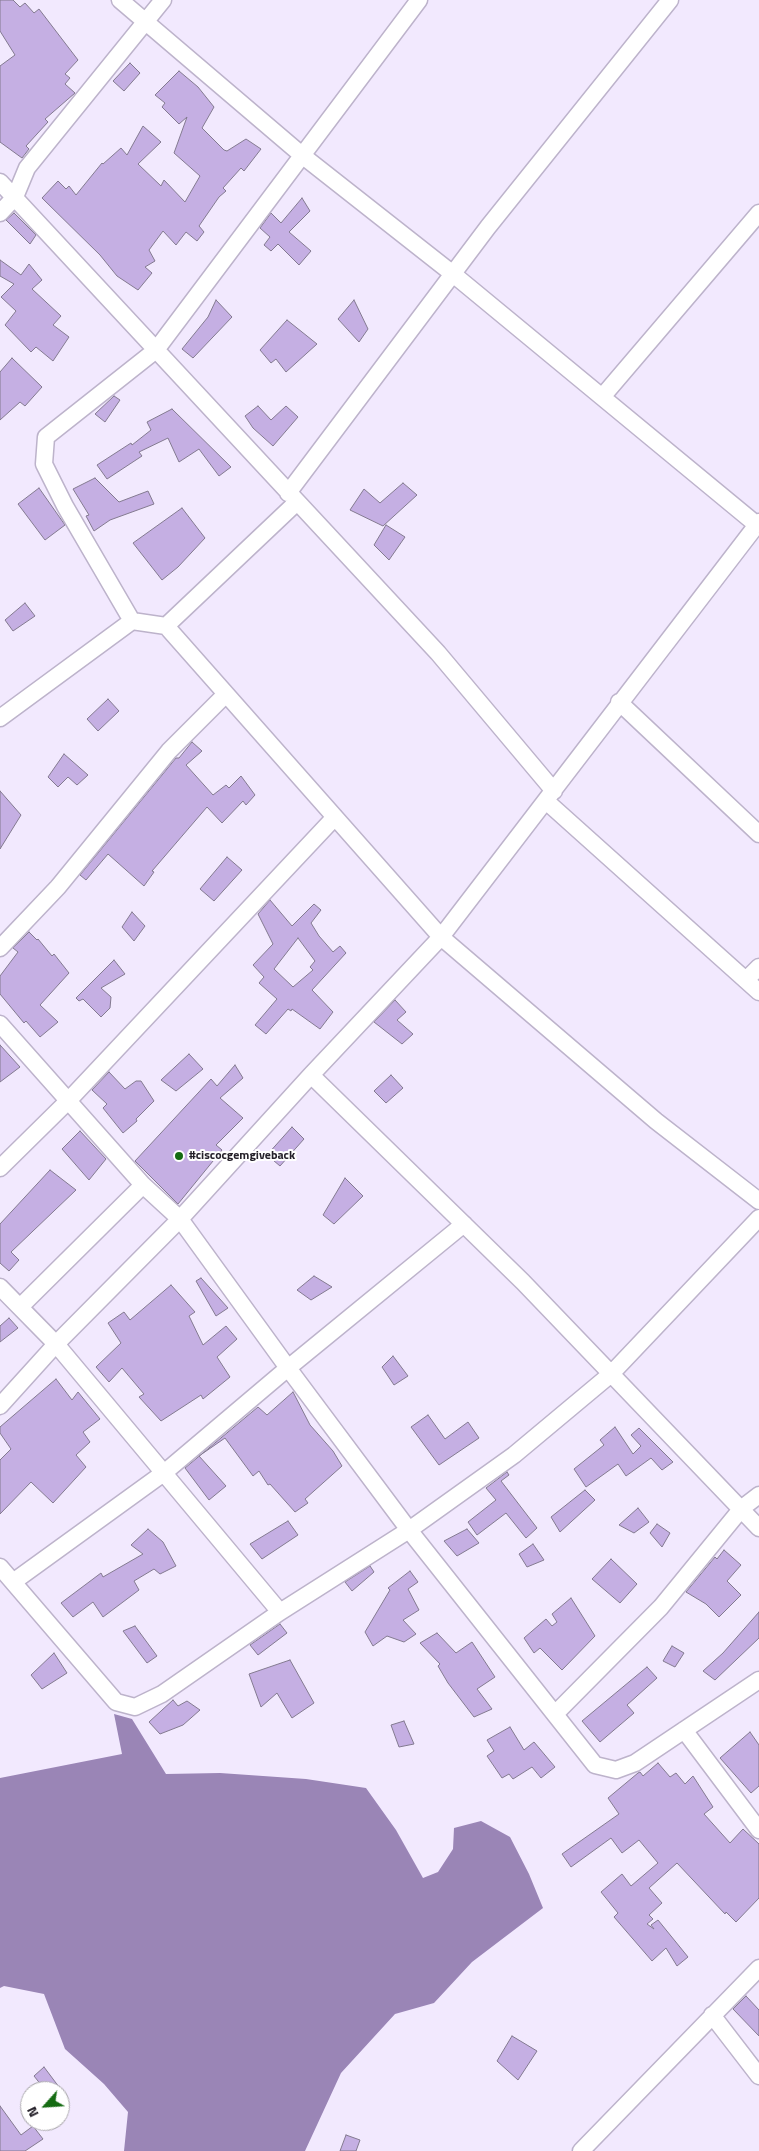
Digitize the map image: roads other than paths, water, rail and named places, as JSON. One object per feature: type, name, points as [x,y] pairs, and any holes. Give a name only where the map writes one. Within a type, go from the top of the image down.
[{"type":"street","points":[[0,1406],[56,1344],[180,1219],[311,1075],[441,937],[550,796],[619,702],[758,523],[453,274],[303,156],[120,0]]},
{"type":"street","points":[[0,213],[14,197],[27,168],[163,0]]},
{"type":"street","points":[[132,621],[65,506],[44,464],[46,437],[156,350],[419,0]]},
{"type":"street","points":[[166,626],[293,497],[453,274],[670,0]]},
{"type":"street","points":[[0,182],[438,653],[550,796],[759,992]]},
{"type":"street","points":[[602,397],[759,213]]},
{"type":"street","points":[[0,718],[132,621],[166,626],[441,937],[656,1121],[759,1201]]},
{"type":"street","points":[[0,948],[58,887],[168,751],[226,694]]},
{"type":"street","points":[[619,702],[759,834]]},
{"type":"street","points":[[0,1168],[68,1101],[335,817]]},
{"type":"street","points":[[746,980],[759,967]]},
{"type":"street","points":[[0,1024],[143,1185],[180,1219],[409,1530],[595,1765],[616,1770],[635,1762],[759,1680]]},
{"type":"street","points":[[311,1075],[464,1224],[742,1508],[759,1528]]},
{"type":"street","points":[[20,1306],[143,1185]]},
{"type":"street","points":[[0,1568],[116,1702],[135,1707],[162,1694],[280,1612],[409,1530],[514,1455],[611,1374],[759,1218]]},
{"type":"street","points":[[13,1582],[166,1472],[288,1368],[464,1224]]},
{"type":"street","points":[[0,1287],[56,1344],[166,1472],[280,1612]]},
{"type":"street","points":[[555,1714],[661,1608],[742,1508],[759,1495]]},
{"type":"street","points":[[684,1730],[759,1830]]},
{"type":"street","points":[[581,2151],[759,1968]]},
{"type":"street","points":[[712,2015],[759,2076]]},
{"type":"place","name":"#ciscocgemgiveback","points":[[179,1156]]}]
